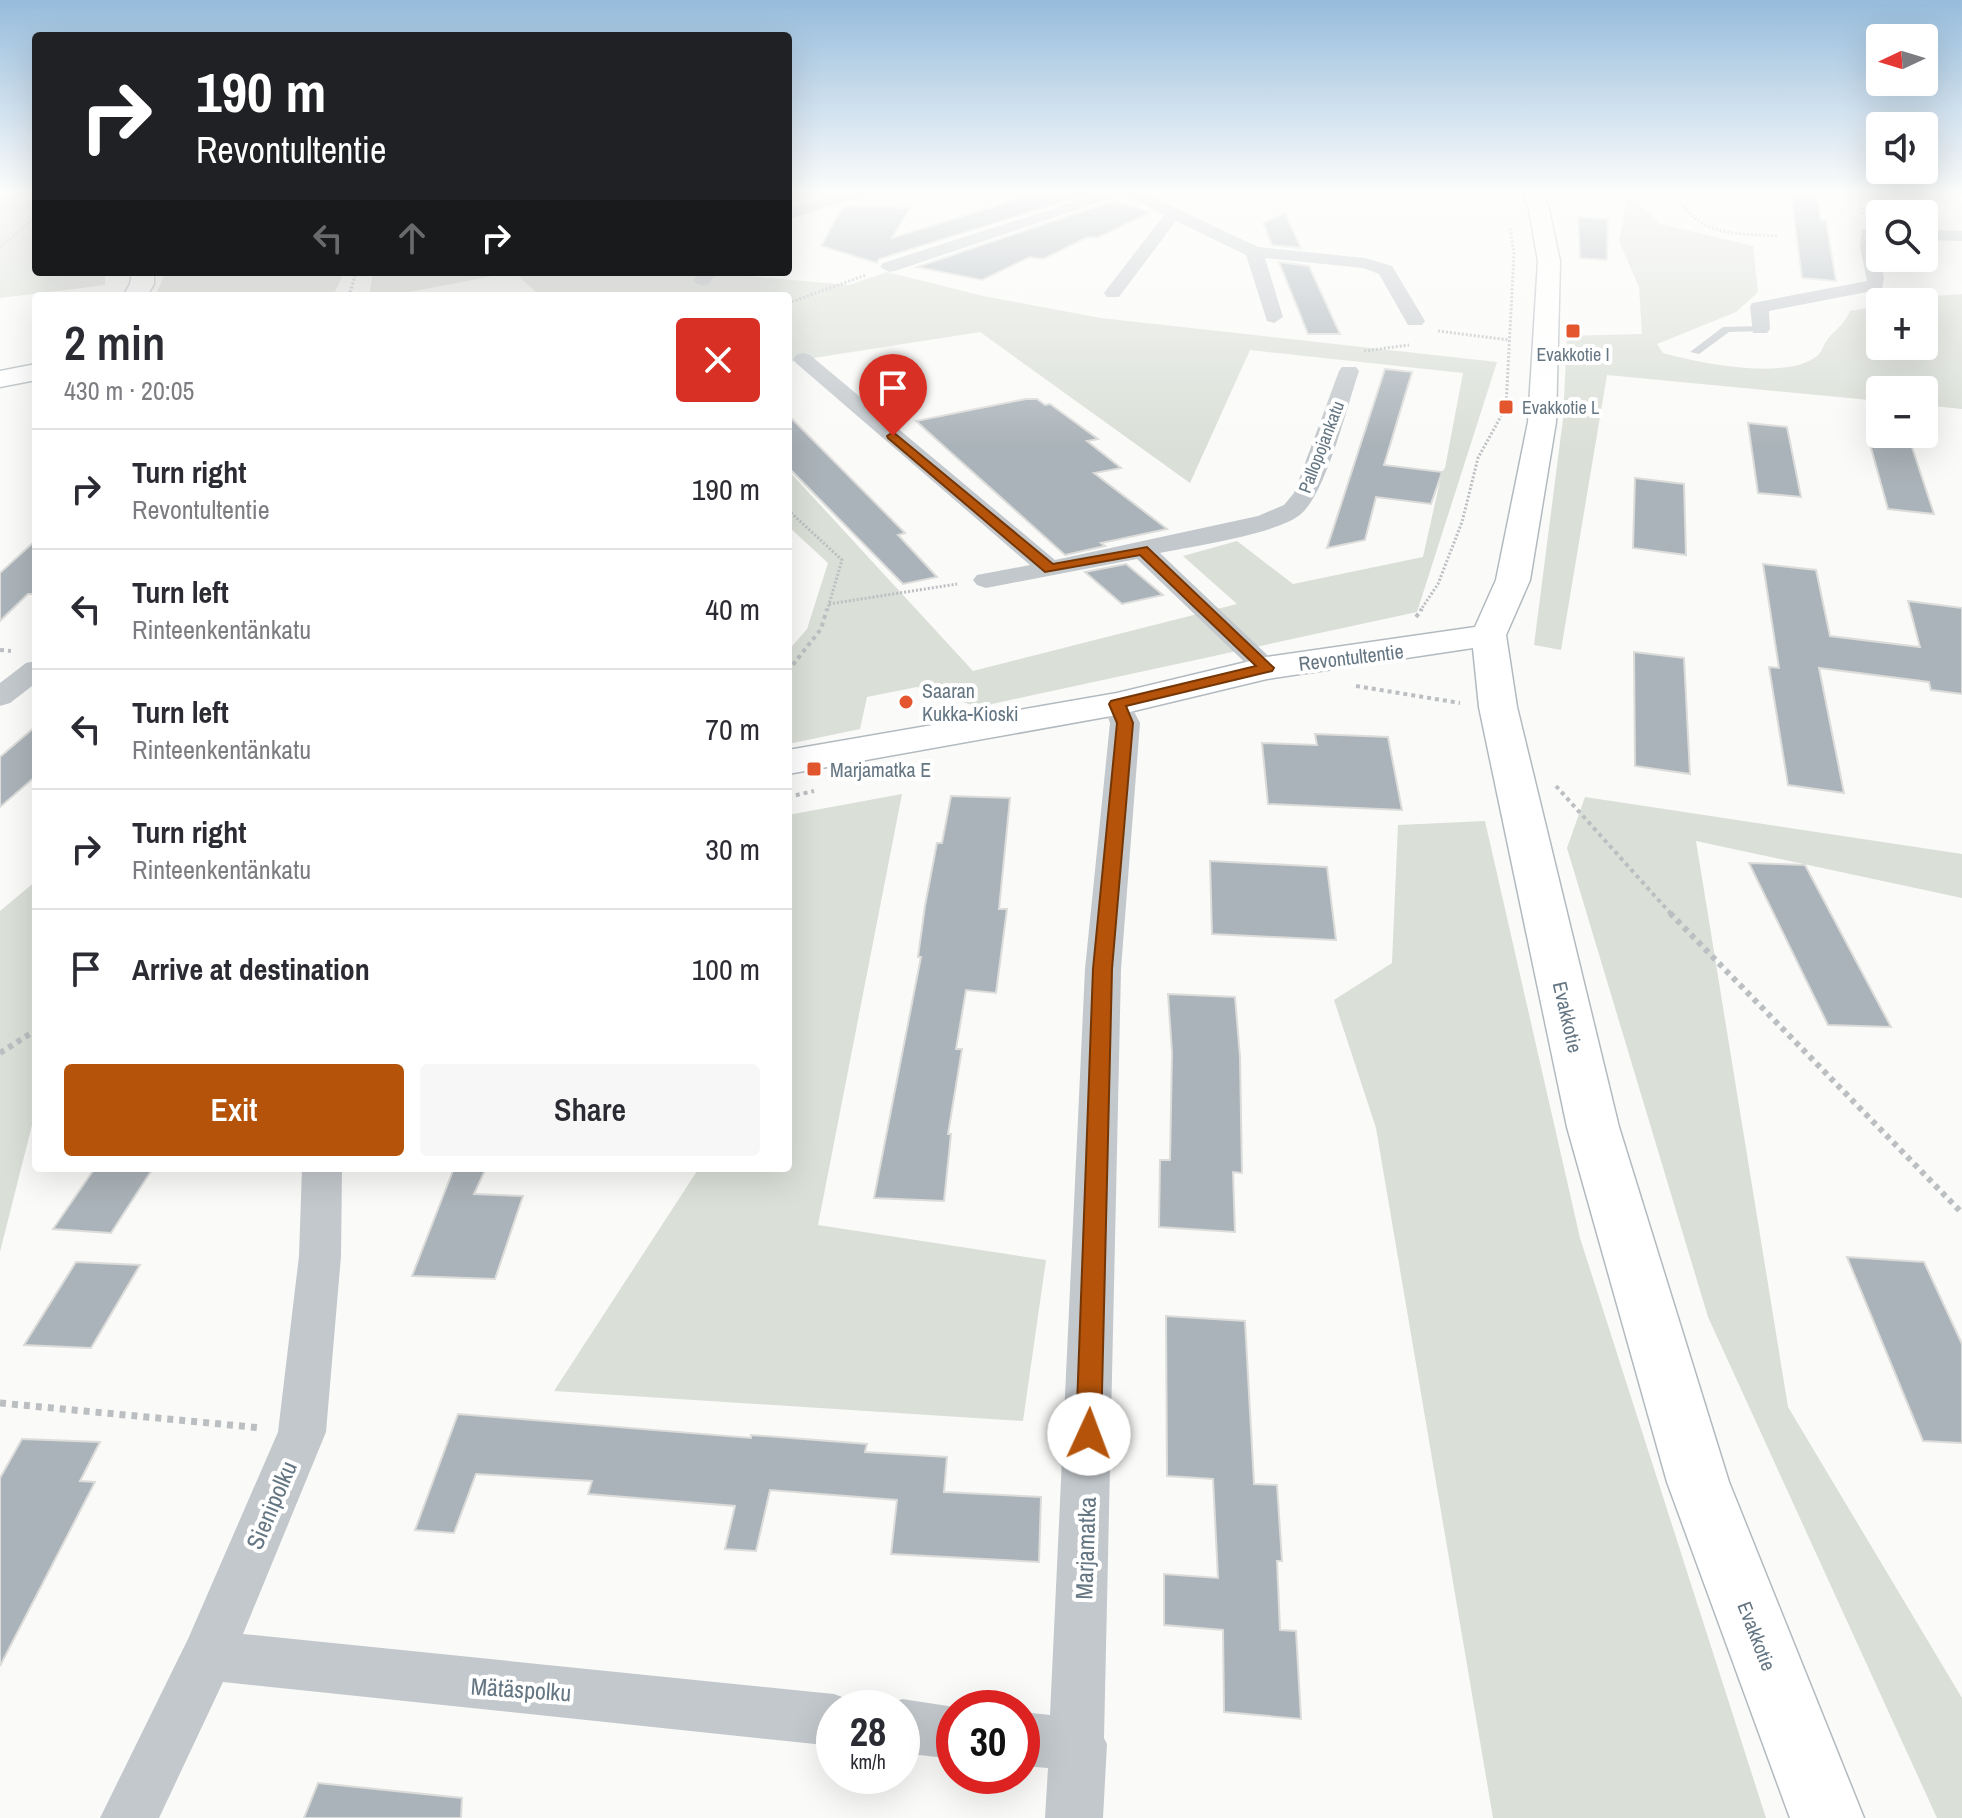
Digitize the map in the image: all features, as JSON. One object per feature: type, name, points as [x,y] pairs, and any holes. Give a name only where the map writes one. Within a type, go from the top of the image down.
[{"type":"street","points":[[1113,293],[1124,278]]},
{"type":"street","points":[[1262,278],[1274,317]]},
{"type":"street","points":[[1390,278],[1415,321]]},
{"type":"street","points":[[1489,635],[1513,580],[1529,505],[1542,422],[1548,278]]},
{"type":"street","points":[[1760,329],[1759,307],[1876,285],[1876,278]]},
{"type":"street","points":[[803,359],[1050,569]]},
{"type":"street","name":"Pallopojankatu","points":[[1142,550],[1266,522],[1292,510],[1305,494],[1349,371]]},
{"type":"street","points":[[0,379],[32,373]]},
{"type":"street","points":[[986,580],[1142,550],[1267,668]]},
{"type":"street","name":"Revontultentie","points":[[792,761],[1117,704],[1267,668],[1489,635]]},
{"type":"street","name":"Evakkotie","points":[[1489,635],[1498,707],[1593,1127],[1698,1482],[1827,1818]]},
{"type":"street","points":[[0,697],[32,672]]},
{"type":"street","name":"Marjamatka","points":[[1074,1818],[1079,1744],[1103,969],[1125,723],[1117,704]]},
{"type":"street","name":"Sienipolku","points":[[129,1818],[208,1655],[302,1432],[320,1256],[322,1172]]},
{"type":"street","name":"Mätäspolku","points":[[208,1655],[474,1686],[544,1690],[816,1718]]},
{"type":"street","points":[[1040,1741],[1079,1744]]},
{"type":"lane","points":[[1695,352],[1727,329],[1760,329]]},
{"type":"path","points":[[792,302],[859,278]]},
{"type":"path","points":[[1411,649],[1410,625],[1438,584],[1462,522],[1478,458],[1506,407],[1513,278]]},
{"type":"path","points":[[1415,321],[1443,333],[1510,340]]},
{"type":"path","points":[[1432,337],[1443,333]]},
{"type":"path","points":[[1349,371],[1348,354],[1421,341]]},
{"type":"path","points":[[792,514],[842,560],[821,629],[792,666]]},
{"type":"path","points":[[828,604],[986,580]]},
{"type":"path","points":[[1342,686],[1387,687],[1434,700],[1498,707]]},
{"type":"path","points":[[1548,777],[1690,935],[1962,1213]]},
{"type":"path","points":[[792,796],[819,790]]},
{"type":"path","points":[[0,1053],[32,1033]]},
{"type":"path","points":[[0,1403],[302,1432]]},
{"type":"shaded area","points":[[0,278],[105,278],[105,285],[0,298]]},
{"type":"shaded area","points":[[163,278],[341,278],[335,292],[157,292]]},
{"type":"shaded area","points":[[372,278],[483,278],[410,292],[370,292]]},
{"type":"shaded area","points":[[520,278],[767,278],[849,285],[870,278],[910,278],[983,296],[1101,318],[1497,362],[1417,612],[978,707],[917,687],[867,697],[860,729],[792,743],[792,646],[807,629],[828,563],[792,530],[792,474],[973,671],[1237,604],[1183,556],[1237,541],[1293,584],[1423,557],[1445,468],[1463,373],[1250,350],[1190,483],[980,332],[792,361],[792,292],[536,292]]},
{"type":"shaded area","points":[[1635,278],[1756,278],[1758,292],[1736,312],[1657,344],[1663,353],[1742,368],[1785,367],[1817,356],[1850,311],[1866,308],[1866,360],[1938,360],[1938,296],[1962,294],[1962,409],[1938,406],[1938,376],[1866,376],[1866,400],[1607,375],[1561,650],[1534,645],[1563,419],[1567,336],[1642,334],[1639,287]]},
{"type":"shaded area","points":[[902,794],[818,1225],[1046,1260],[1023,1421],[554,1391],[696,1172],[792,1172],[792,814]]},
{"type":"shaded area","points":[[1585,797],[1962,854],[1962,898],[1696,841],[1788,1407],[1962,1698],[1962,1818],[1937,1818],[1708,1317],[1567,848]]},
{"type":"shaded area","points":[[1485,821],[1580,1238],[1766,1818],[1493,1818],[1376,1128],[1334,1000],[1392,963],[1398,825]]},
{"type":"shaded area","points":[[32,884],[32,1125],[0,1252],[0,911]]},
{"type":"building","points":[[1285,278],[1314,278],[1340,334],[1308,334]]},
{"type":"building","points":[[1802,278],[1835,278],[1836,281]]},
{"type":"building","points":[[1385,369],[1412,372],[1384,465],[1442,472],[1431,504],[1376,497],[1365,540],[1327,548]]},
{"type":"building","points":[[1026,399],[1050,404],[1098,439],[1087,441],[1121,468],[1094,473],[1167,529],[1101,543],[1105,546],[1065,555],[916,421]]},
{"type":"building","points":[[792,419],[905,533],[898,535],[937,577],[903,584],[792,471]]},
{"type":"building","points":[[1748,423],[1787,427],[1801,497],[1758,493]]},
{"type":"building","points":[[1871,448],[1912,448],[1934,514],[1888,509]]},
{"type":"building","points":[[1635,478],[1684,484],[1686,555],[1633,548]]},
{"type":"building","points":[[32,544],[32,594],[28,594],[0,621],[0,573]]},
{"type":"building","points":[[1126,564],[1163,595],[1122,604],[1085,572]]},
{"type":"building","points":[[1763,564],[1816,570],[1830,636],[1920,647],[1908,601],[1962,608],[1962,694],[1931,690],[1929,682],[1819,668],[1844,793],[1788,785],[1769,667],[1779,668]]},
{"type":"building","points":[[1634,652],[1684,658],[1690,774],[1635,766]]},
{"type":"building","points":[[32,729],[32,779],[0,807],[0,757]]},
{"type":"building","points":[[1315,734],[1388,737],[1402,810],[1268,804],[1262,743],[1317,745]]},
{"type":"building","points":[[951,796],[1010,798],[999,909],[1007,909],[996,993],[966,990],[956,1049],[962,1049],[948,1134],[951,1134],[944,1201],[874,1198],[921,957],[918,957],[925,906],[937,843],[942,843]]},
{"type":"building","points":[[1210,861],[1327,867],[1336,940],[1212,934]]},
{"type":"building","points":[[1749,863],[1805,865],[1891,1027],[1828,1025]]},
{"type":"building","points":[[1168,994],[1235,997],[1240,1057],[1242,1173],[1233,1172],[1235,1232],[1159,1227],[1160,1160],[1170,1160],[1172,1053]]},
{"type":"building","points":[[92,1172],[150,1172],[111,1233],[53,1229]]},
{"type":"building","points":[[452,1172],[484,1172],[474,1194],[523,1196],[495,1279],[412,1276]]},
{"type":"building","points":[[1847,1257],[1924,1262],[1962,1344],[1962,1443],[1923,1441]]},
{"type":"building","points":[[76,1262],[140,1265],[91,1348],[24,1345]]},
{"type":"building","points":[[1166,1316],[1245,1321],[1254,1484],[1277,1485],[1282,1561],[1277,1561],[1280,1630],[1296,1631],[1301,1719],[1224,1712],[1223,1630],[1164,1625],[1164,1574],[1218,1578],[1213,1479],[1167,1476]]},
{"type":"building","points":[[458,1414],[751,1438],[751,1435],[867,1444],[865,1452],[947,1457],[944,1492],[1041,1497],[1039,1562],[891,1554],[897,1500],[770,1490],[756,1551],[725,1549],[735,1506],[588,1494],[592,1481],[476,1474],[454,1533],[415,1530]]},
{"type":"building","points":[[22,1439],[100,1442],[80,1481],[95,1482],[0,1666],[0,1478]]},
{"type":"building","points":[[318,1783],[462,1798],[461,1818],[304,1818]]},
{"type":"place","name":"Evakkotie I","points":[[1573,331]]},
{"type":"place","name":"Evakkotie L","points":[[1506,407]]},
{"type":"place","name":"Saaran Kukka-Kioski","points":[[906,702]]},
{"type":"place","name":"Marjamatka E","points":[[814,769]]},
{"type":"route","points":[[893,436],[1050,569],[1142,550],[1267,668],[1117,704],[1125,723],[1103,969],[1089,1434]]}]
